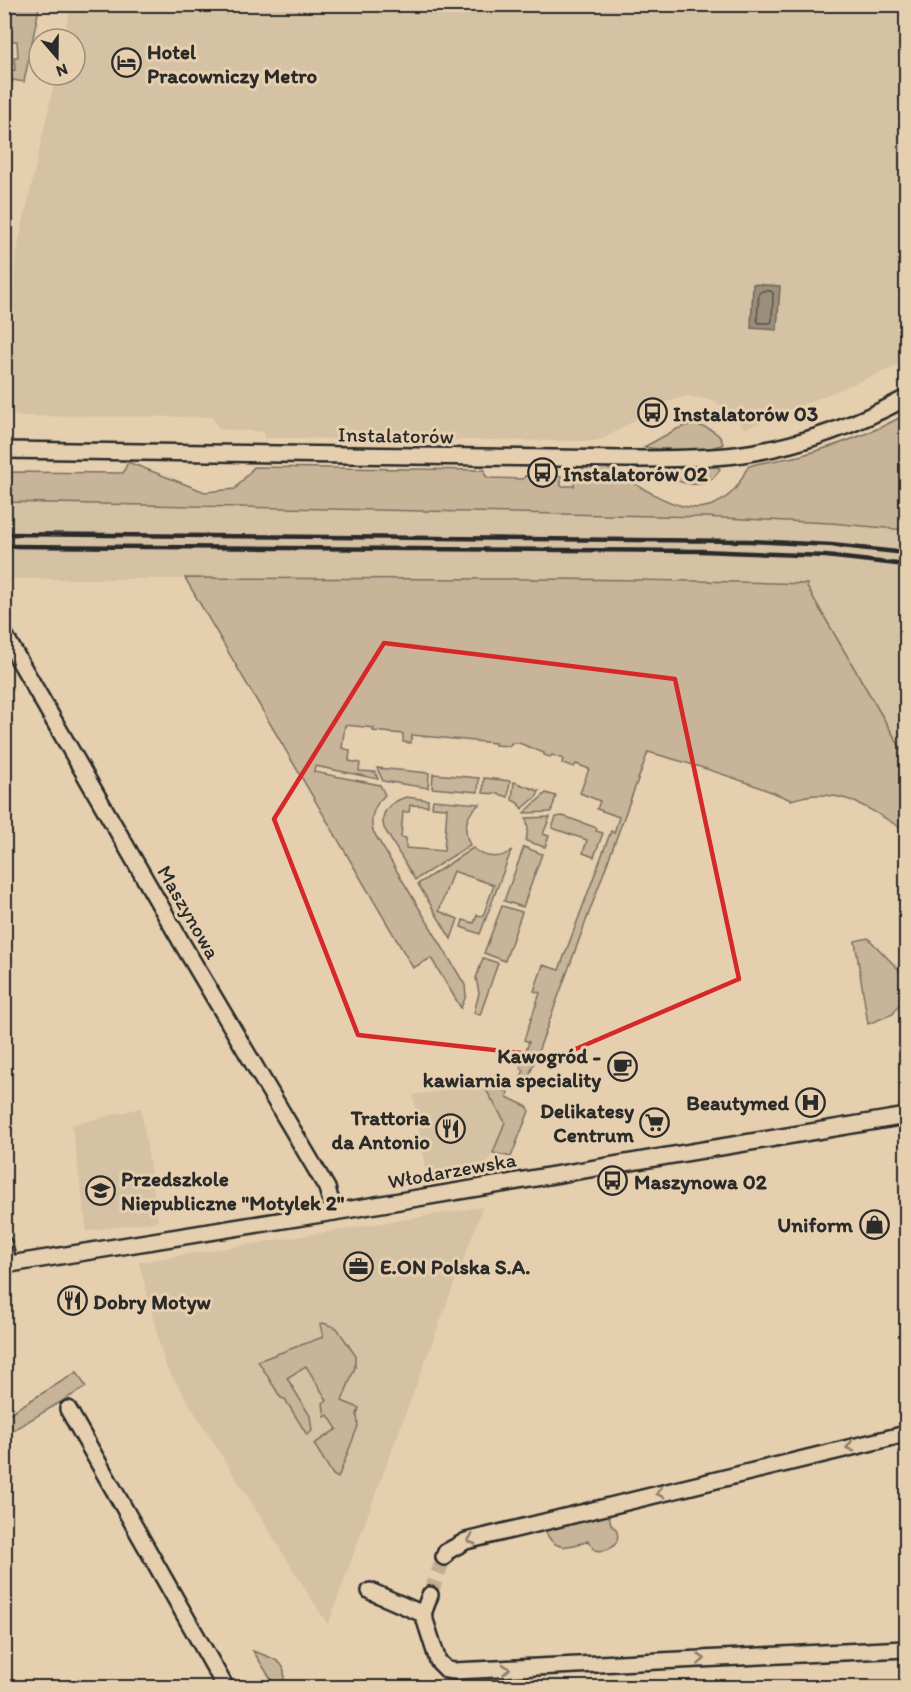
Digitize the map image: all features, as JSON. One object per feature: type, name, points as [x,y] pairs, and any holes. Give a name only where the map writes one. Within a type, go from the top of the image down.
[{"type":"street","name":"Instalatorów","points":[[4,450],[626,459],[737,454],[786,445],[838,429],[906,398]]},
{"type":"street","name":"Maszynowa","points":[[4,634],[183,945],[327,1188],[334,1212]]},
{"type":"street","name":"Włodarzewska","points":[[6,1264],[334,1212],[906,1116]]},
{"type":"street","points":[[4,1245],[6,1264]]},
{"type":"street","points":[[68,1409],[226,1688]]},
{"type":"street","points":[[444,1557],[446,1552],[465,1541],[906,1434]]},
{"type":"street","points":[[370,1592],[423,1614]]},
{"type":"street","points":[[430,1595],[423,1614],[438,1661],[447,1670],[454,1671],[906,1649]]},
{"type":"highlighted area","points":[[384,643],[675,679],[739,979],[557,1057],[358,1035],[274,819]]},
{"type":"shaded area","points":[[10,5],[39,5],[35,27],[27,27],[27,67],[24,82],[13,80],[11,85],[5,85],[5,71],[15,70],[14,57],[18,57],[17,41],[9,41]]},
{"type":"shaded area","points":[[38,5],[906,5],[906,362],[744,429],[732,412],[713,401],[689,396],[666,402],[603,439],[594,441],[264,438],[264,432],[219,429],[212,417],[15,416],[12,402],[15,259],[53,87],[87,87],[87,27],[66,27],[70,9],[38,7]]},
{"type":"shaded area","points":[[906,414],[906,530],[831,523],[703,517],[5,502],[5,472],[123,473],[128,462],[205,492],[235,489],[254,467],[485,470],[485,475],[489,478],[523,479],[525,476],[561,476],[561,486],[574,486],[575,467],[600,466],[654,495],[681,506],[695,508],[721,501],[736,487],[749,466],[799,456],[840,443],[868,433]]},
{"type":"shaded area","points":[[689,425],[710,429],[718,435],[723,444],[717,447],[697,449],[644,447],[677,429]]},
{"type":"shaded area","points":[[718,467],[720,469],[714,477],[699,484],[673,479],[658,469]]},
{"type":"shaded area","points":[[4,502],[703,517],[831,523],[906,530],[906,757],[806,587],[807,584],[670,579],[5,579]]},
{"type":"shaded area","points":[[185,578],[574,579],[807,584],[906,757],[906,831],[852,801],[823,795],[791,800],[720,773],[648,752],[528,1079],[521,1077],[524,1070],[520,1068],[529,1042],[524,1040],[540,993],[534,991],[543,965],[559,970],[611,831],[614,833],[619,817],[597,809],[600,801],[580,793],[589,769],[576,764],[574,767],[562,763],[563,759],[544,755],[544,753],[519,743],[511,743],[510,746],[495,745],[495,743],[412,735],[411,743],[403,742],[403,734],[345,725],[342,748],[350,750],[349,761],[360,763],[359,771],[375,772],[378,779],[315,766],[314,772],[380,785],[385,795],[373,811],[373,831],[465,985],[466,996],[461,1008],[431,958],[413,968]]},
{"type":"shaded area","points":[[377,768],[429,773],[428,788],[383,781]]},
{"type":"shaded area","points":[[433,774],[479,778],[478,792],[432,788]]},
{"type":"shaded area","points":[[484,778],[510,781],[508,797],[483,793]]},
{"type":"shaded area","points":[[514,782],[539,791],[537,796],[522,809],[512,800]]},
{"type":"shaded area","points":[[546,793],[556,796],[551,812],[524,813]]},
{"type":"shaded area","points":[[406,797],[428,800],[428,806],[410,805],[409,812],[403,812],[401,837],[406,838],[406,848],[444,851],[447,808],[432,807],[433,800],[480,804],[471,812],[467,822],[466,833],[470,845],[415,880],[384,828],[383,822],[388,808]]},
{"type":"shaded area","points":[[563,816],[597,828],[596,831],[603,833],[594,857],[583,853],[587,840],[552,828],[556,817]]},
{"type":"shaded area","points":[[550,817],[543,834],[549,836],[545,847],[526,841],[528,828],[526,818]]},
{"type":"shaded area","points":[[524,847],[542,854],[523,907],[504,901]]},
{"type":"shaded area","points":[[473,848],[492,857],[511,851],[480,934],[461,927],[463,920],[474,923],[477,915],[483,916],[494,885],[453,871],[439,911],[458,919],[451,939],[418,884]]},
{"type":"shaded area","points":[[502,906],[522,912],[505,961],[484,953]]},
{"type":"shaded area","points":[[868,938],[906,977],[906,994],[893,1014],[868,1024],[855,941]]},
{"type":"shaded area","points":[[483,958],[498,963],[480,1015],[474,1013],[479,993],[476,978]]},
{"type":"shaded area","points":[[478,1077],[505,1122],[489,1160],[483,1168],[427,1178],[413,1095],[464,1087],[463,1084]]},
{"type":"shaded area","points":[[481,1081],[508,1092],[507,1097],[528,1107],[529,1111],[511,1157],[493,1153],[505,1122]]},
{"type":"shaded area","points":[[141,1108],[158,1221],[87,1231],[72,1125]]},
{"type":"shaded area","points":[[483,1207],[328,1625],[165,1365],[139,1262]]},
{"type":"shaded area","points":[[320,1324],[337,1328],[355,1355],[355,1367],[342,1401],[359,1408],[358,1426],[338,1478],[333,1475],[314,1444],[337,1429],[328,1415],[325,1417],[323,1403],[327,1400],[306,1366],[287,1378],[310,1416],[312,1431],[307,1435],[258,1361],[323,1337]]},
{"type":"shaded area","points":[[77,1372],[86,1387],[5,1435],[5,1416]]},
{"type":"shaded area","points":[[609,1515],[618,1537],[615,1545],[604,1550],[595,1550],[588,1541],[568,1546],[558,1545],[553,1542],[545,1530]]},
{"type":"shaded area","points":[[253,1651],[274,1659],[283,1666],[284,1678],[281,1687],[276,1687]]},
{"type":"water","points":[[753,284],[780,286],[777,330],[751,328]]},
{"type":"tunnel","points":[[430,1595],[444,1557]]},
{"type":"railway","points":[[4,534],[749,541],[832,545],[906,553]]},
{"type":"railway","points":[[4,546],[701,551],[826,556],[906,565]]},
{"type":"place","name":"Hotel Pracowniczy Metro","points":[[126,63]]},
{"type":"place","name":"Instalatorów 03","points":[[652,413]]},
{"type":"place","name":"Instalatorów 02","points":[[542,473]]},
{"type":"place","name":"Kawogród - kawiarnia speciality","points":[[622,1067]]},
{"type":"place","name":"Beautymed","points":[[810,1102]]},
{"type":"place","name":"Delikatesy Centrum","points":[[655,1122]]},
{"type":"place","name":"Trattoria da Antonio","points":[[451,1129]]},
{"type":"place","name":"Maszynowa 02","points":[[613,1181]]},
{"type":"place","name":"Przedszkole Niepubliczne \"Motylek 2\"","points":[[100,1190]]},
{"type":"place","name":"Uniform","points":[[874,1224]]},
{"type":"place","name":"E.ON Polska S.A.","points":[[359,1266]]},
{"type":"place","name":"Dobry Motyw","points":[[72,1301]]}]
